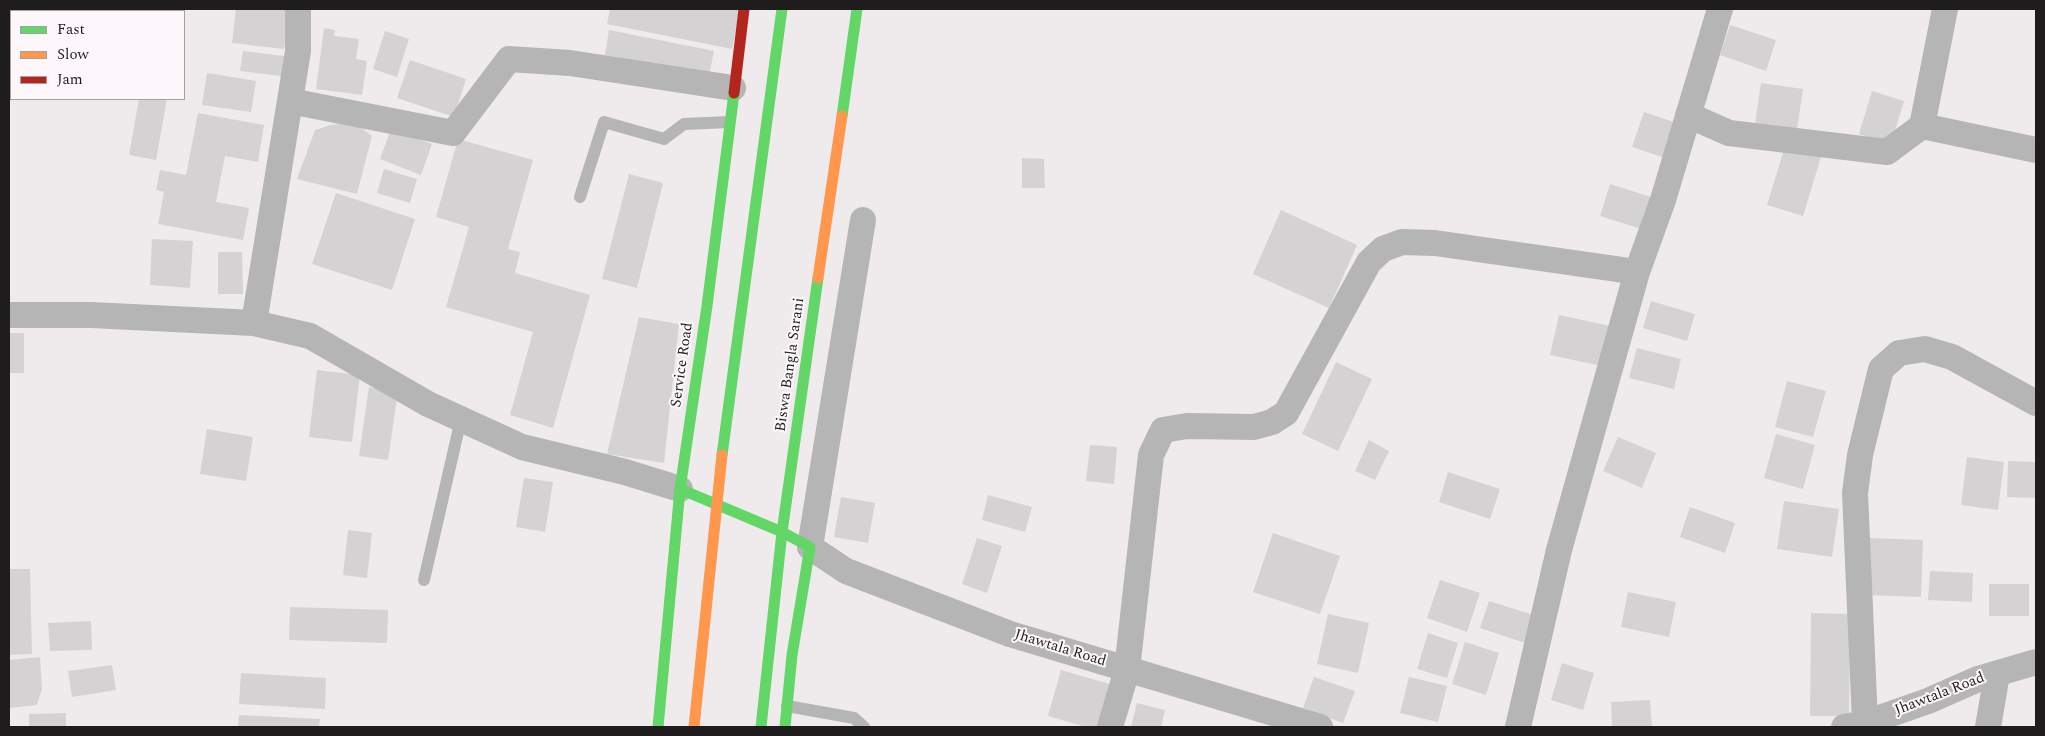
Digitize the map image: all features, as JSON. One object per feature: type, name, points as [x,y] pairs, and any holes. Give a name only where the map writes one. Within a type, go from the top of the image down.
[{"type":"main road","name":"Service Road","points":[[658,727],[680,489],[707,306],[744,9]]},
{"type":"main road","points":[[694,727],[716,503],[782,9]]},
{"type":"main road","name":"Biswa Bangla Sarani","points":[[761,727],[782,532],[857,9]]},
{"type":"main road","points":[[680,489],[782,532],[810,547],[792,655],[785,727]]},
{"type":"street","points":[[254,323],[298,51],[298,9]]},
{"type":"street","points":[[1518,727],[1559,550],[1638,272],[1663,200],[1720,9]]},
{"type":"street","points":[[1688,115],[1729,133],[1887,152],[1922,126],[1940,10]]},
{"type":"street","points":[[290,101],[452,133],[509,59],[570,63],[733,88]]},
{"type":"street","points":[[1922,126],[2036,150]]},
{"type":"street","points":[[810,547],[863,220]]},
{"type":"street","points":[[1110,727],[1127,670],[1151,455],[1163,430],[1187,426],[1254,427],[1272,422],[1286,413],[1369,262],[1382,249],[1402,242],[1435,243],[1638,272]]},
{"type":"street","points":[[9,315],[91,315],[254,323],[310,336],[428,404],[522,446],[626,472],[680,489]]},
{"type":"street","points":[[1854,725],[1854,493],[1860,455],[1881,370],[1899,353],[1925,349],[1952,357],[2036,403]]},
{"type":"street","name":"Jhawtala Road","points":[[810,547],[846,571],[1010,634],[1291,724],[1320,727]]},
{"type":"street","name":"Jhawtala Road","points":[[1854,725],[1928,701],[1978,679],[2036,662]]},
{"type":"street","points":[[1988,727],[1997,674]]},
{"type":"lane","points":[[580,197],[604,122],[664,139],[684,124],[729,122]]},
{"type":"lane","points":[[424,580],[462,419]]},
{"type":"lane","points":[[787,706],[854,718],[864,727]]},
{"type":"building","points":[[236,9],[289,9],[284,49],[232,43]]},
{"type":"building","points":[[610,9],[740,9],[732,49],[607,24]]},
{"type":"building","points":[[1730,25],[1776,40],[1766,71],[1720,55]]},
{"type":"building","points":[[324,28],[335,30],[334,36],[359,39],[356,59],[367,61],[362,95],[316,89]]},
{"type":"building","points":[[609,30],[714,51],[709,76],[605,55]]},
{"type":"building","points":[[385,31],[409,39],[397,77],[373,69]]},
{"type":"building","points":[[243,51],[284,56],[282,76],[240,71]]},
{"type":"building","points":[[410,60],[466,79],[454,117],[397,98]]},
{"type":"building","points":[[207,73],[256,81],[251,112],[202,105]]},
{"type":"building","points":[[1761,83],[1803,89],[1796,137],[1754,131]]},
{"type":"building","points":[[1872,91],[1904,101],[1891,144],[1859,134]]},
{"type":"building","points":[[139,100],[167,100],[156,160],[129,155]]},
{"type":"building","points":[[1644,112],[1677,123],[1665,158],[1632,147]]},
{"type":"building","points":[[198,113],[264,125],[258,162],[225,156],[216,202],[249,208],[243,240],[158,224],[164,192],[156,190],[160,170],[186,175]]},
{"type":"building","points":[[349,123],[363,129],[372,136],[357,194],[297,179],[315,130],[331,125]]},
{"type":"building","points":[[391,129],[432,144],[421,175],[380,159]]},
{"type":"building","points":[[458,139],[533,160],[508,249],[520,252],[515,273],[590,295],[553,428],[510,415],[533,332],[446,307],[469,227],[436,217]]},
{"type":"building","points":[[1785,146],[1821,157],[1803,216],[1767,205]]},
{"type":"building","points":[[1022,158],[1044,159],[1045,188],[1022,188]]},
{"type":"building","points":[[384,169],[417,179],[410,203],[377,193]]},
{"type":"building","points":[[629,174],[663,183],[637,288],[602,279]]},
{"type":"building","points":[[1610,184],[1651,197],[1641,229],[1600,216]]},
{"type":"building","points":[[336,193],[415,219],[392,290],[312,264]]},
{"type":"building","points":[[1281,210],[1357,245],[1329,308],[1253,274]]},
{"type":"building","points":[[152,239],[193,241],[190,288],[150,285]]},
{"type":"building","points":[[218,252],[242,252],[243,294],[218,294]]},
{"type":"building","points":[[1651,301],[1695,314],[1687,341],[1643,328]]},
{"type":"building","points":[[1559,315],[1615,327],[1606,367],[1550,355]]},
{"type":"building","points":[[639,317],[679,324],[664,463],[607,454]]},
{"type":"building","points":[[9,333],[24,333],[24,373],[9,373]]},
{"type":"building","points":[[1637,348],[1681,359],[1674,389],[1629,378]]},
{"type":"building","points":[[1336,362],[1372,379],[1338,451],[1302,434]]},
{"type":"building","points":[[317,370],[360,375],[352,442],[309,437]]},
{"type":"building","points":[[1787,381],[1826,391],[1813,437],[1775,427]]},
{"type":"building","points":[[369,387],[398,391],[388,460],[359,456]]},
{"type":"building","points":[[207,429],[253,437],[246,481],[200,474]]},
{"type":"building","points":[[1776,434],[1815,445],[1803,489],[1764,478]]},
{"type":"building","points":[[1618,437],[1656,453],[1642,488],[1603,471]]},
{"type":"building","points":[[1369,440],[1389,451],[1375,480],[1355,471]]},
{"type":"building","points":[[1090,445],[1117,447],[1114,484],[1086,481]]},
{"type":"building","points":[[1967,457],[2004,462],[1998,510],[1961,505]]},
{"type":"building","points":[[2008,461],[2036,462],[2036,498],[2007,497]]},
{"type":"building","points":[[1448,472],[1500,489],[1490,519],[1439,502]]},
{"type":"building","points":[[524,478],[553,482],[545,532],[516,527]]},
{"type":"building","points":[[988,495],[1032,507],[1025,532],[982,520]]},
{"type":"building","points":[[841,497],[875,503],[868,543],[834,537]]},
{"type":"building","points":[[1784,501],[1839,509],[1832,557],[1777,549]]},
{"type":"building","points":[[1690,507],[1735,523],[1725,553],[1680,537]]},
{"type":"building","points":[[348,530],[372,533],[367,578],[343,575]]},
{"type":"building","points":[[1273,533],[1340,556],[1320,614],[1253,592]]},
{"type":"building","points":[[977,538],[1002,546],[987,593],[962,584]]},
{"type":"building","points":[[1870,538],[1923,540],[1921,597],[1869,595]]},
{"type":"building","points":[[9,569],[30,569],[32,654],[9,655]]},
{"type":"building","points":[[1930,571],[1973,573],[1972,602],[1928,600]]},
{"type":"building","points":[[1440,580],[1480,593],[1467,632],[1427,618]]},
{"type":"building","points":[[1989,584],[2029,584],[2029,616],[1989,616]]},
{"type":"building","points":[[1628,592],[1676,602],[1669,637],[1621,627]]},
{"type":"building","points":[[1489,601],[1537,616],[1528,644],[1480,628]]},
{"type":"building","points":[[290,607],[388,610],[387,643],[289,640]]},
{"type":"building","points":[[1811,613],[1850,614],[1849,716],[1810,716]]},
{"type":"building","points":[[1328,614],[1369,623],[1358,673],[1317,664]]},
{"type":"building","points":[[91,621],[92,650],[50,651],[48,623]]},
{"type":"building","points":[[1428,633],[1458,643],[1447,678],[1417,669]]},
{"type":"building","points":[[1465,642],[1499,653],[1486,695],[1452,684]]},
{"type":"building","points":[[40,657],[42,689],[37,705],[9,708],[9,660]]},
{"type":"building","points":[[1562,663],[1594,673],[1583,710],[1551,700]]},
{"type":"building","points":[[112,665],[116,690],[72,697],[68,671]]},
{"type":"building","points":[[1061,670],[1120,687],[1108,727],[1086,727],[1048,716]]},
{"type":"building","points":[[241,673],[326,678],[325,709],[239,704]]},
{"type":"building","points":[[1314,677],[1355,691],[1343,723],[1303,708]]},
{"type":"building","points":[[1409,677],[1447,686],[1438,722],[1400,713]]},
{"type":"building","points":[[1650,700],[1652,727],[1612,727],[1611,702]]},
{"type":"building","points":[[1137,703],[1165,710],[1161,727],[1131,727]]},
{"type":"building","points":[[66,713],[66,727],[29,727],[29,714]]},
{"type":"building","points":[[239,715],[320,719],[319,727],[238,727]]},
{"type":"traffic: fast","points":[[722,455],[782,9]]},
{"type":"traffic: fast","points":[[842,116],[857,9]]},
{"type":"traffic: fast","points":[[658,727],[680,489],[707,306],[734,93]]},
{"type":"traffic: fast","points":[[761,727],[782,532],[818,278]]},
{"type":"traffic: fast","points":[[680,489],[782,532],[810,547],[792,655],[785,727]]},
{"type":"traffic: slow","points":[[818,278],[842,116]]},
{"type":"traffic: slow","points":[[694,727],[722,455]]},
{"type":"traffic: jam","points":[[734,93],[744,9]]}]
